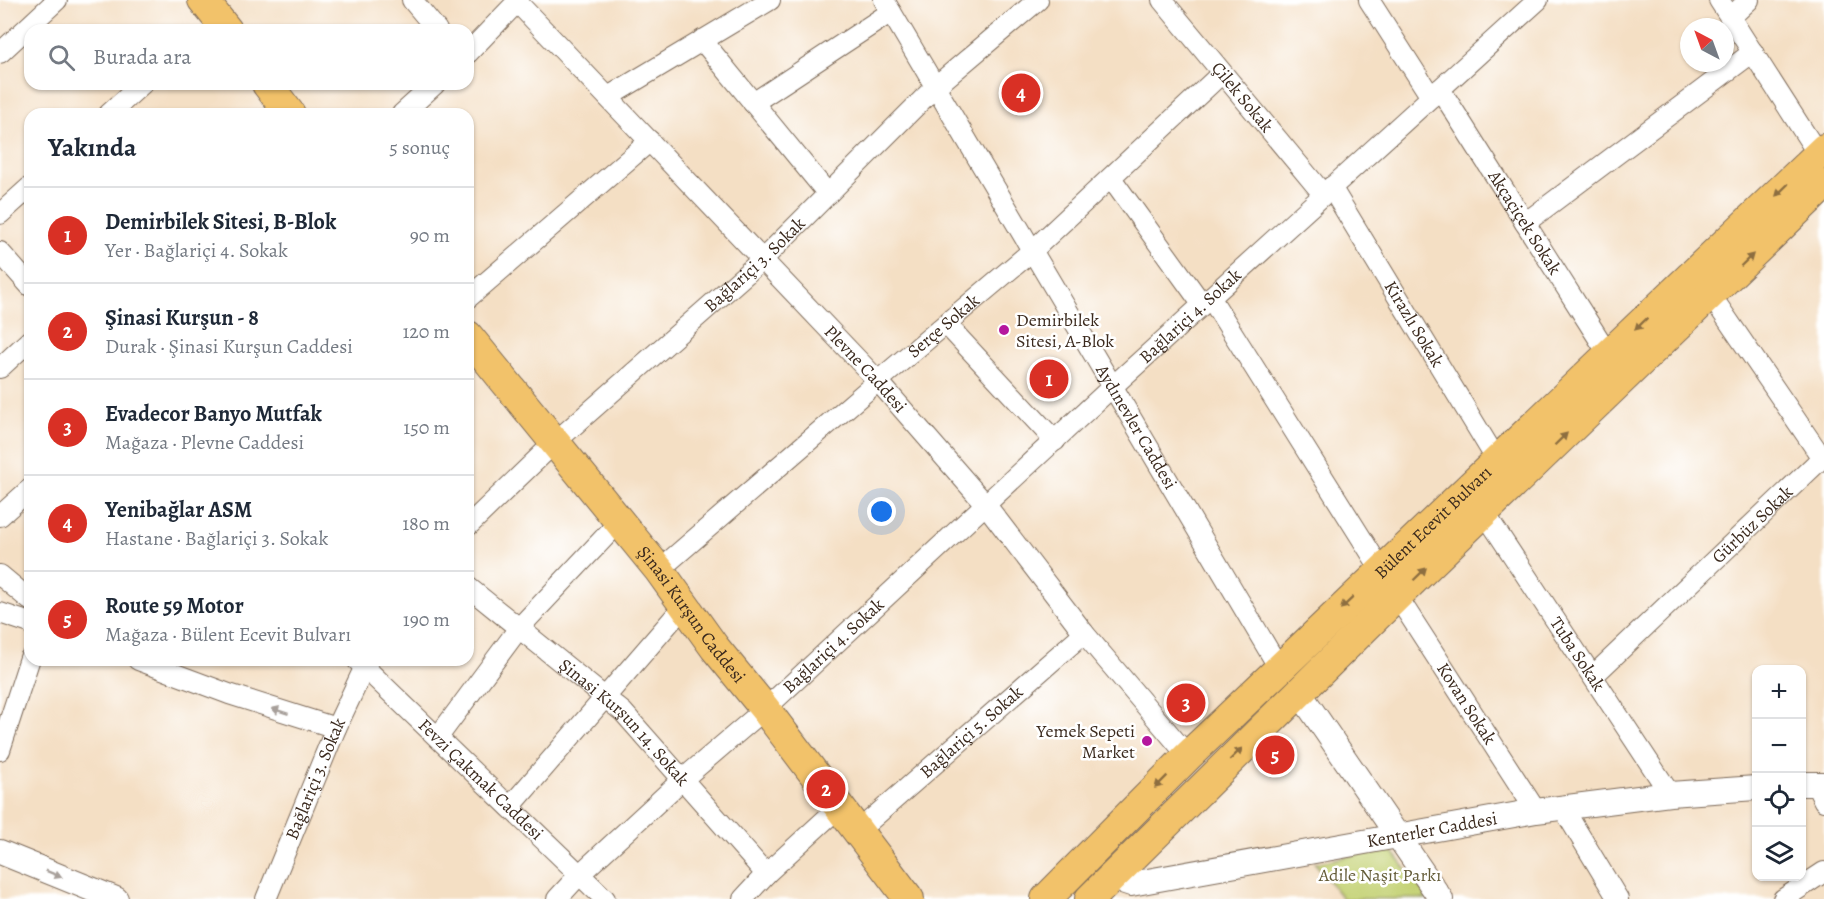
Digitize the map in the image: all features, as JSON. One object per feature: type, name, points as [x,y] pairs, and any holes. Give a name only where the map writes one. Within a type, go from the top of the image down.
[{"type":"main road","points":[[271,90],[284,108]]},
{"type":"main road","name":"Bülent Ecevit Bulvarı","points":[[1090,899],[1299,693],[1389,583],[1498,462],[1821,152]]},
{"type":"main road","name":"Bülent Ecevit Bulvarı","points":[[1046,899],[1279,668],[1484,512],[1824,185]]},
{"type":"main road","name":"Şinasi Kurşun Caddesi","points":[[474,343],[659,570],[684,606],[909,899]]},
{"type":"street","points":[[31,24],[57,0]]},
{"type":"street","points":[[412,0],[432,24]]},
{"type":"street","points":[[608,97],[770,0]]},
{"type":"street","name":"Çilek Sokak","points":[[1161,0],[1222,73],[1327,191]]},
{"type":"street","name":"Akçaçiçek Sokak","points":[[1369,0],[1525,223],[1609,355]]},
{"type":"street","name":"Bağlariçi 4. Sokak","points":[[556,899],[682,779],[765,709],[1112,387],[1538,0]]},
{"type":"street","points":[[1719,0],[1730,18],[1749,0]]},
{"type":"street","points":[[474,47],[518,1]]},
{"type":"street","name":"Plevne Caddesi","points":[[518,1],[878,381],[986,505],[1084,633],[1188,756]]},
{"type":"street","name":"Bağlariçi 3. Sokak","points":[[474,520],[554,443],[763,259],[935,87],[1036,1]]},
{"type":"street","points":[[753,103],[888,6]]},
{"type":"street","name":"Aydınevler Caddesi","points":[[888,6],[1279,668]]},
{"type":"street","points":[[1734,24],[1821,152]]},
{"type":"street","points":[[0,53],[24,31]]},
{"type":"street","points":[[702,40],[828,194]]},
{"type":"street","points":[[1525,223],[1753,52]]},
{"type":"street","name":"Serçe Sokak","points":[[659,570],[1032,251],[1222,73]]},
{"type":"street","points":[[116,108],[135,90]]},
{"type":"street","points":[[409,108],[428,90]]},
{"type":"street","points":[[474,293],[650,141]]},
{"type":"street","name":"Kovan Sokak","points":[[1111,178],[1206,301],[1536,811]]},
{"type":"street","name":"Kirazlı Sokak","points":[[1327,191],[1498,462]]},
{"type":"street","points":[[0,214],[24,192]]},
{"type":"street","points":[[0,252],[24,279]]},
{"type":"street","name":"Gürbüz Sokak","points":[[1593,676],[1823,466],[1710,294]]},
{"type":"street","points":[[946,324],[1055,441]]},
{"type":"street","points":[[0,368],[24,346]]},
{"type":"street","points":[[0,516],[24,494]]},
{"type":"street","name":"Tuba Sokak","points":[[1484,512],[1670,794]]},
{"type":"street","points":[[438,737],[519,628],[619,522]]},
{"type":"street","points":[[0,575],[24,595]]},
{"type":"street","name":"Şinasi Kurşun 14. Sokak","points":[[474,592],[623,712],[766,874]]},
{"type":"street","points":[[510,807],[684,606]]},
{"type":"street","points":[[0,613],[24,621]]},
{"type":"street","name":"Bağlariçi 5. Sokak","points":[[857,832],[1084,633]]},
{"type":"street","points":[[0,750],[27,666]]},
{"type":"street","points":[[154,666],[229,694],[336,728]]},
{"type":"street","name":"Bağlariçi 3. Sokak","points":[[266,899],[361,666]]},
{"type":"street","name":"Fevzi Çakmak Caddesi","points":[[367,666],[605,899]]},
{"type":"street","points":[[1299,693],[1441,899]]},
{"type":"street","name":"Kenterler Caddesi","points":[[1110,877],[1131,884],[1536,811],[1670,794],[1752,788]]},
{"type":"street","points":[[743,899],[766,874],[839,807]]},
{"type":"street","points":[[1563,808],[1618,899]]},
{"type":"street","points":[[0,852],[116,899]]},
{"type":"street","points":[[1784,899],[1824,872]]},
{"type":"street","points":[[1110,877],[1130,899]]},
{"type":"green space","name":"Adile Naşit Parkı","points":[[1390,848],[1429,899],[1343,899],[1315,863]]},
{"type":"place","name":"Yenibağlar ASM","points":[[1021,93]]},
{"type":"place","name":"Demirbilek Sitesi, A-Blok","points":[[1004,330]]},
{"type":"place","name":"Demirbilek Sitesi, B-Blok","points":[[1049,379]]},
{"type":"place","name":"Evadecor Banyo Mutfak","points":[[1186,703]]},
{"type":"place","name":"Yemek Sepeti Market","points":[[1147,741]]},
{"type":"place","name":"Route 59 Motor","points":[[1275,755]]},
{"type":"place","name":"Şinasi Kurşun - 8","points":[[826,789]]}]
